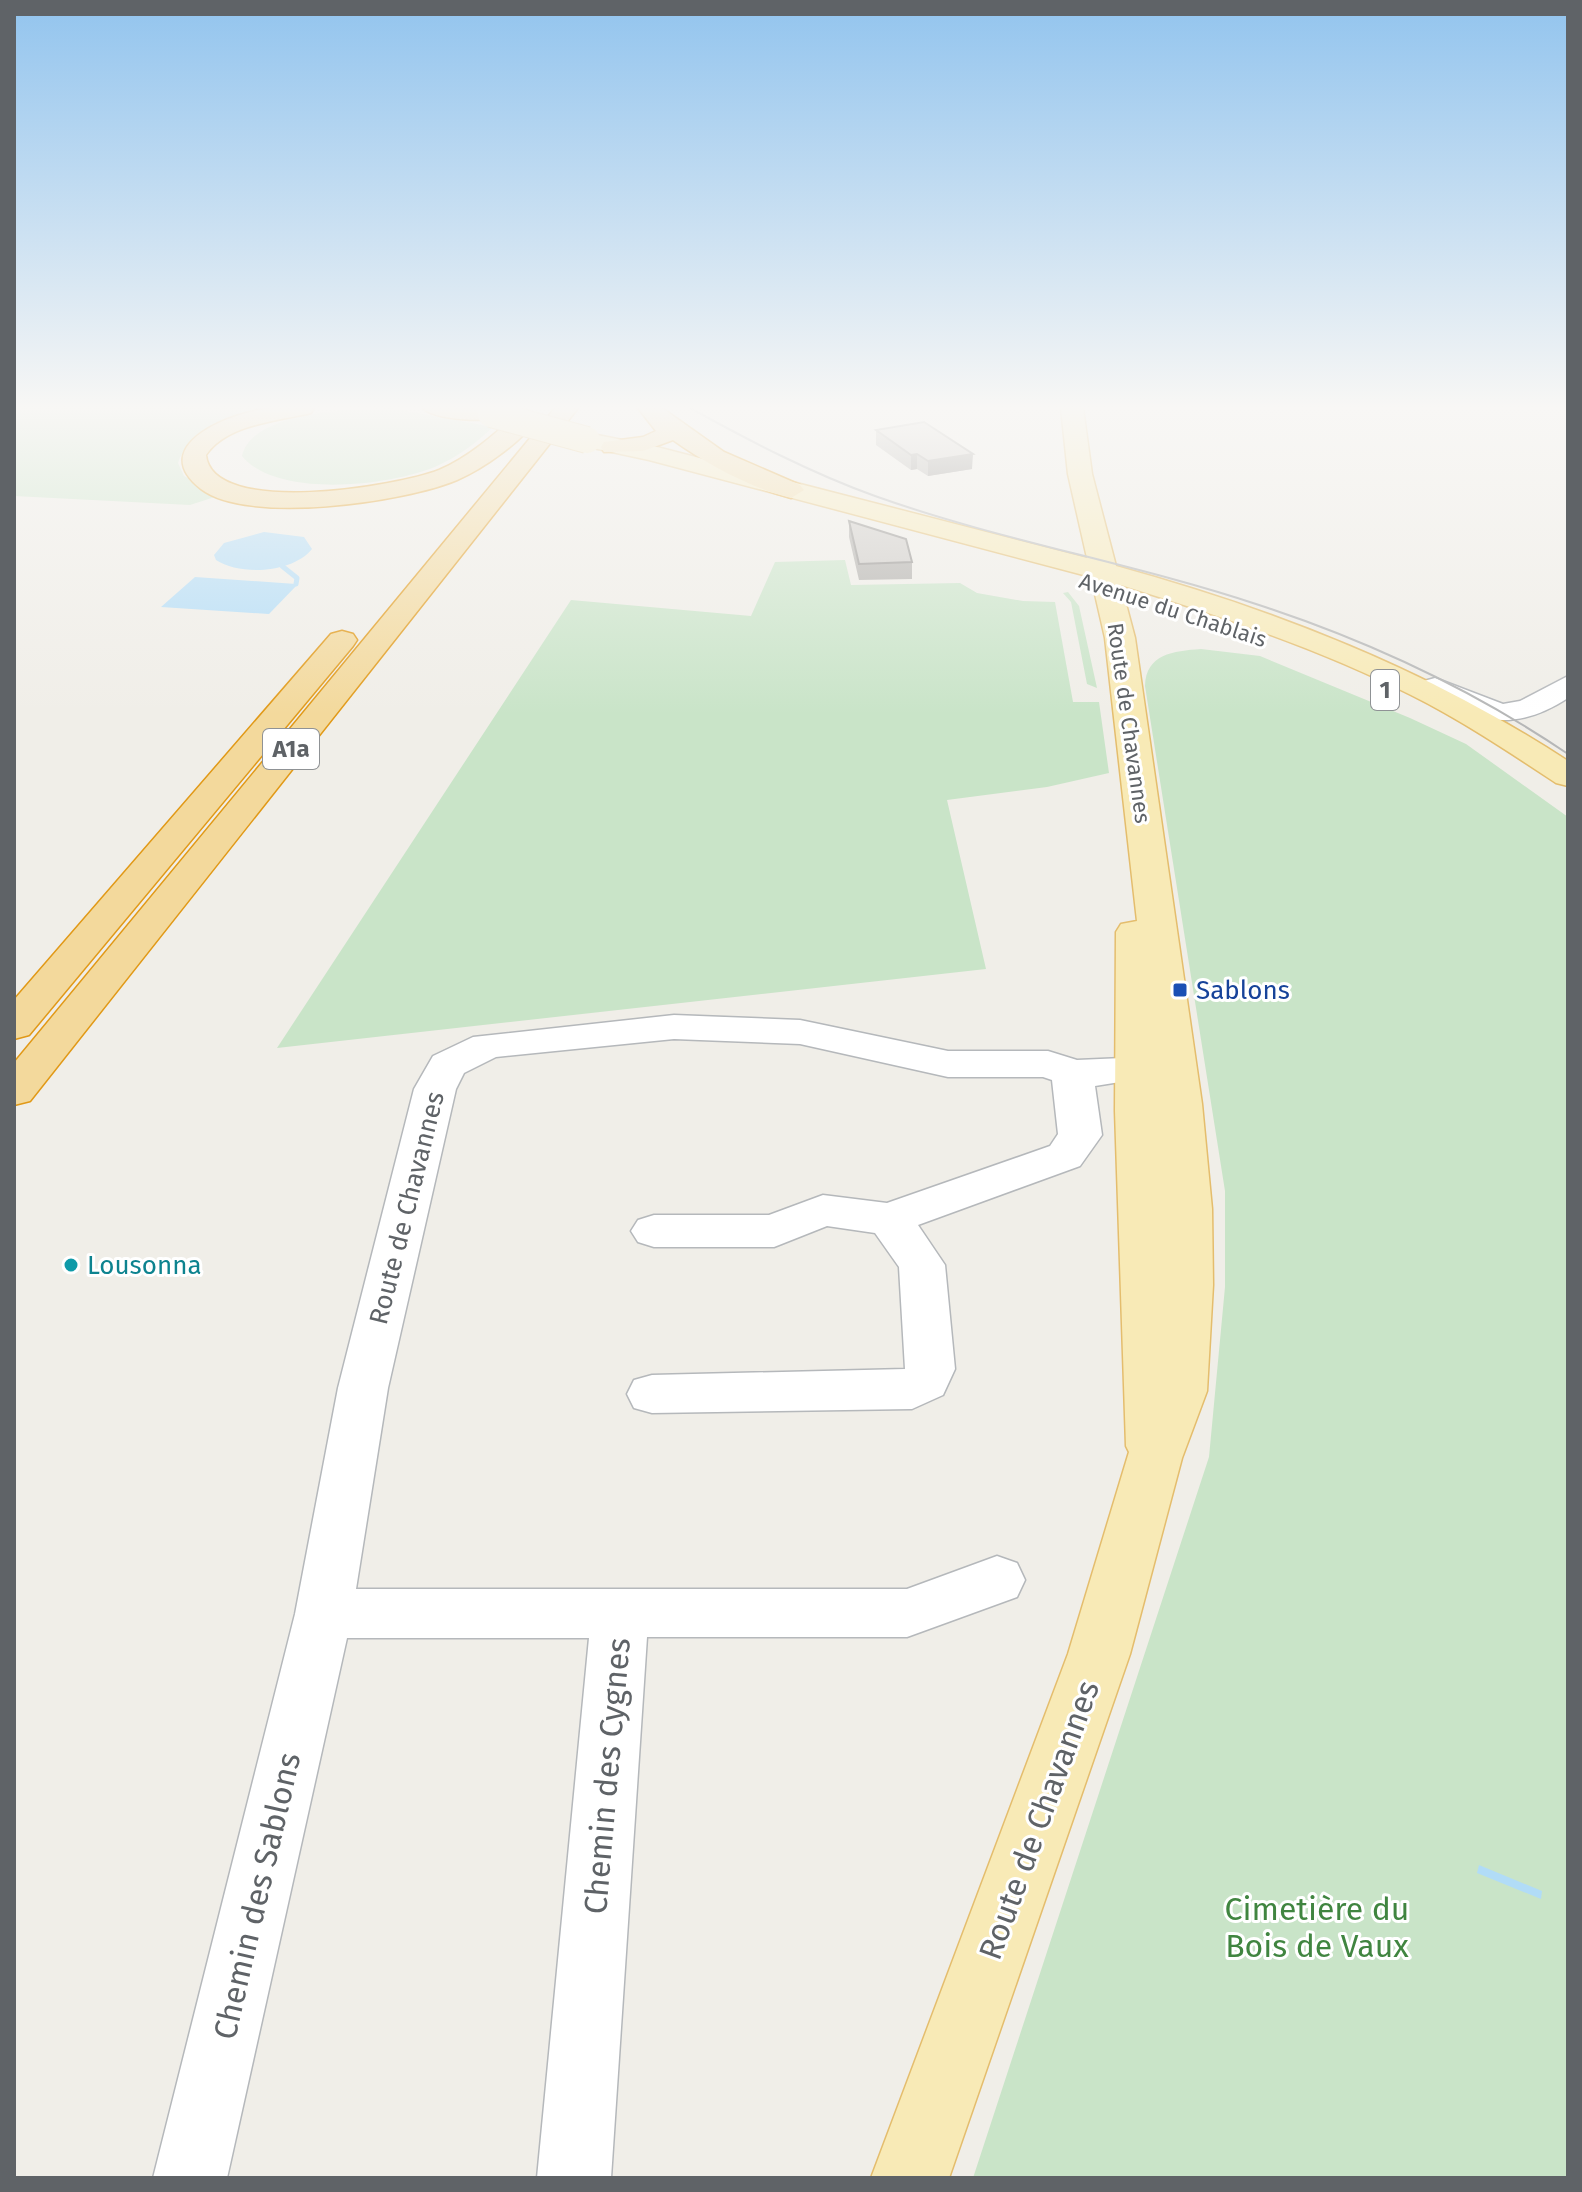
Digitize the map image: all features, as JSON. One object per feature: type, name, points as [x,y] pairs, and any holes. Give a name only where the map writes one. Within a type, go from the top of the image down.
[{"type":"highway","name":"A1a","points":[[14,1026],[449,510]]},
{"type":"highway","name":"A1a","points":[[14,1091],[484,510]]},
{"type":"main road","name":"Avenue du Chablais","points":[[820,510],[1187,612],[1287,647],[1403,699],[1508,757],[1568,800]]},
{"type":"main road","name":"Avenue du Chablais","points":[[867,510],[1024,552],[1109,590],[1272,625],[1400,677],[1471,715],[1568,776]]},
{"type":"main road","name":"Route de Chavannes","points":[[910,2178],[1099,1654],[1154,1458],[1180,1391],[1188,1285],[1184,1141],[1146,957],[1149,879],[1126,694],[1137,623],[1109,590],[1088,510]]},
{"type":"main road","points":[[1024,552],[1055,551],[1092,532]]},
{"type":"main road","points":[[1137,623],[1187,612]]},
{"type":"main road","name":"Route de Chavannes","points":[[1146,957],[1110,1068],[1154,1458]]},
{"type":"street","points":[[1400,677],[1436,688],[1487,713],[1527,712]]},
{"type":"street","points":[[1568,685],[1527,712],[1516,726],[1518,733],[1568,766]]},
{"type":"street","name":"Route de Chavannes","points":[[324,1614],[379,1313],[435,1089],[448,1065],[487,1046],[711,1026],[800,1032],[948,1064],[1110,1068],[1158,1075],[1169,1232],[1188,1285]]},
{"type":"street","name":"Route de Chavannes","points":[[654,1231],[774,1231],[823,1210],[889,1219],[1065,1156],[1080,1135],[1110,1068]]},
{"type":"street","points":[[652,1394],[912,1390],[925,1382],[930,1369],[922,1265],[889,1219]]},
{"type":"street","name":"Chemin des Cygnes","points":[[574,2178],[620,1613],[907,1613],[997,1580]]},
{"type":"street","points":[[324,1614],[620,1613]]},
{"type":"street","name":"Chemin des Sablons","points":[[190,2178],[324,1614]]},
{"type":"green space","points":[[845,560],[851,585],[960,583],[977,593],[1023,601],[1055,602],[1073,702],[1099,702],[1109,773],[1047,787],[947,800],[986,969],[277,1048],[571,600],[751,616],[775,562]]},
{"type":"green space","points":[[1068,592],[1079,606],[1097,688],[1087,684],[1071,602],[1063,593]]},
{"type":"green space","name":"Cimetière du Bois de Vaux","points":[[1201,649],[1260,656],[1410,718],[1466,744],[1568,817],[1568,2178],[973,2178],[1209,1457],[1225,1287],[1225,1191],[1145,686],[1150,667],[1163,656]]},
{"type":"water","points":[[264,532],[304,537],[312,549],[292,563],[266,570],[238,568],[216,560],[214,555],[224,543]]},
{"type":"water","points":[[195,577],[298,584],[269,614],[161,607]]},
{"type":"water","points":[[1479,1865],[1542,1891],[1541,1899],[1477,1873]]},
{"type":"building","points":[[849,521],[906,539],[912,562],[859,564]]},
{"type":"waterway","points":[[282,566],[297,578],[296,584]]},
{"type":"tram line","points":[[918,510],[1211,590],[1300,619],[1380,651],[1457,688],[1568,754]]},
{"type":"place","name":"Sablons","points":[[1180,990]]},
{"type":"place","name":"Lousonna","points":[[71,1265]]}]
